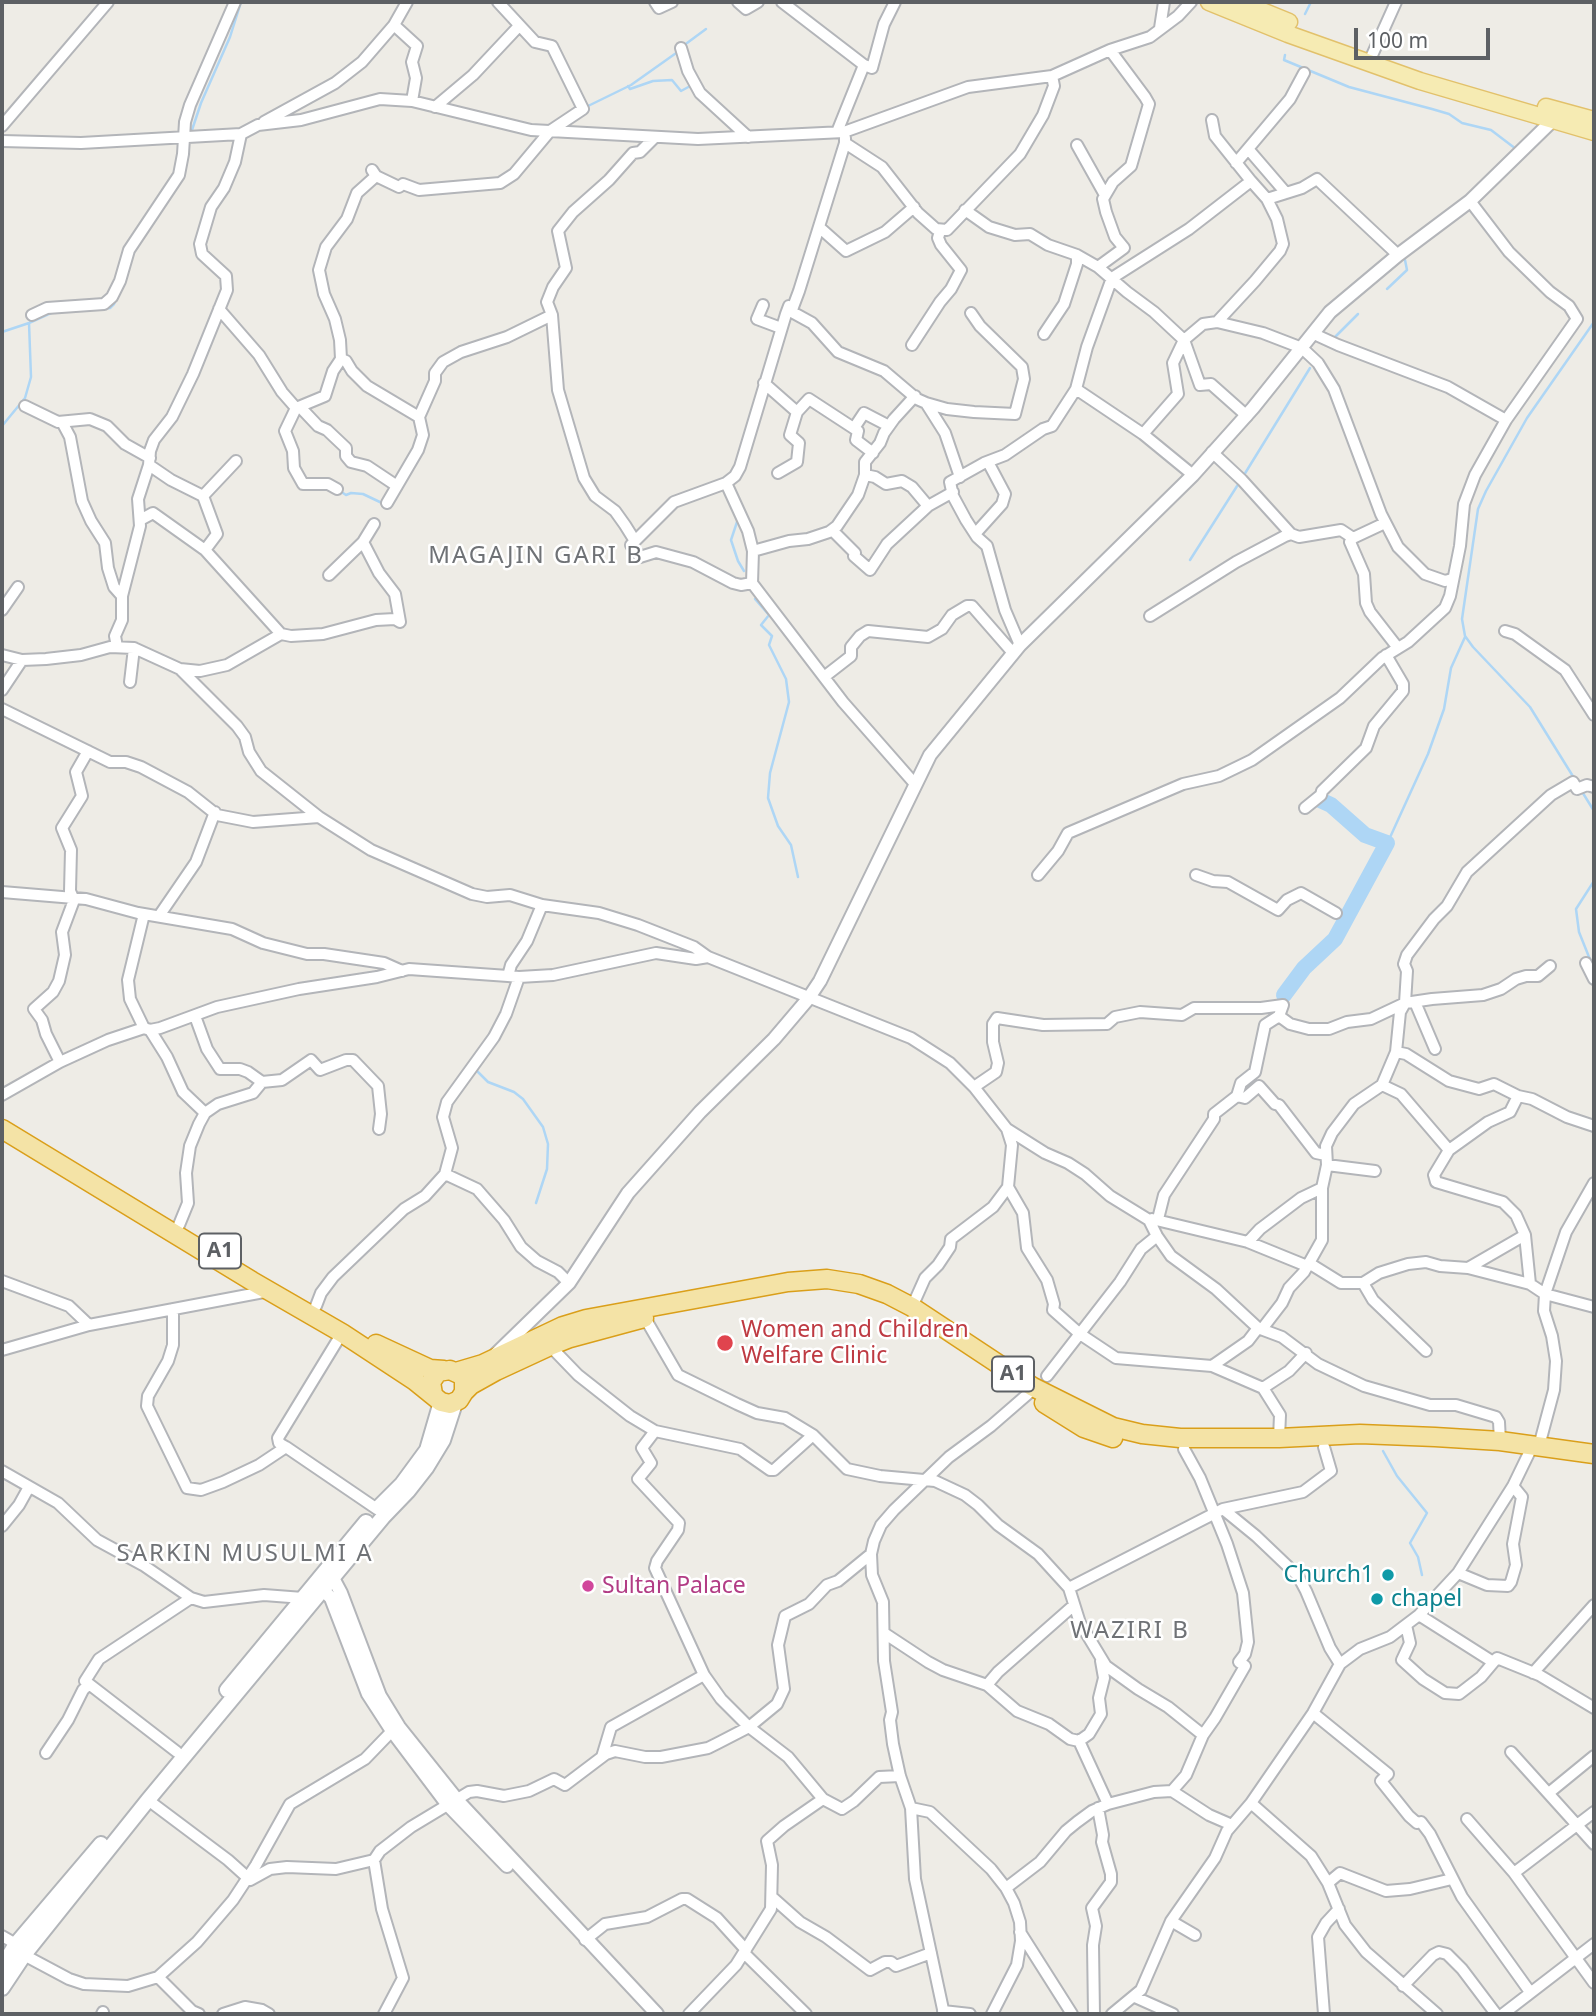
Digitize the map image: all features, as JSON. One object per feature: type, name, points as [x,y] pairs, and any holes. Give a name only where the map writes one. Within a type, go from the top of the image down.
[{"type":"highway","name":"A1","points":[[2,1119],[398,1355],[430,1369],[450,1371],[491,1359],[563,1326],[586,1319],[680,1300],[796,1281],[827,1279],[859,1284],[887,1294],[912,1307],[1033,1387],[1113,1427],[1142,1434],[1180,1438],[1279,1438],[1360,1434],[1500,1441],[1594,1462]]},
{"type":"highway","name":"A1","points":[[2,1129],[448,1398],[496,1371],[570,1338],[645,1318],[772,1294],[814,1289],[847,1291],[870,1297],[934,1331],[1065,1417],[1127,1443],[1185,1449],[1287,1450],[1432,1446],[1594,1454]]},
{"type":"highway","points":[[450,1371],[464,1380],[448,1398],[431,1382],[438,1373],[450,1371]]},
{"type":"main road","points":[[1209,2],[1371,58],[1423,70],[1573,120],[1594,132]]},
{"type":"main road","points":[[1240,2],[1420,80],[1553,120],[1594,120]]},
{"type":"main road","points":[[2,1967],[20,1950],[148,1800],[324,1580],[377,1509],[402,1484],[428,1450],[448,1398]]},
{"type":"main road","points":[[2,1988],[20,1950],[177,1752],[303,1598],[324,1580],[408,1491],[436,1455],[443,1440],[448,1398]]},
{"type":"street","points":[[32,316],[47,308],[108,302],[120,281],[129,250],[179,175],[190,105],[234,2]]},
{"type":"street","points":[[2,141],[81,143],[241,134],[335,83],[362,62],[394,25],[407,2]]},
{"type":"street","points":[[337,489],[328,484],[303,484],[294,468],[293,451],[285,431],[298,408],[325,396],[333,371],[341,359],[335,319],[324,295],[318,270],[326,247],[347,219],[356,194],[374,173],[399,187],[403,184],[419,190],[500,183],[514,174],[550,131],[583,109],[552,46],[535,42],[498,2]]},
{"type":"street","points":[[655,2],[659,8],[672,2]]},
{"type":"street","points":[[738,2],[746,9],[758,2]]},
{"type":"street","points":[[782,2],[872,68],[884,24],[895,2]]},
{"type":"street","points":[[1160,28],[1164,2]]},
{"type":"street","points":[[258,125],[301,120],[380,99],[412,101],[531,130],[698,139],[842,136],[968,87],[1052,76],[1110,50],[1150,37],[1178,16],[1191,2]]},
{"type":"street","points":[[1371,58],[1396,2]]},
{"type":"street","points":[[2,126],[103,3]]},
{"type":"street","points":[[394,25],[417,46],[412,62],[416,78],[412,101]]},
{"type":"street","points":[[435,107],[473,75],[519,26]]},
{"type":"street","points":[[681,48],[688,71],[700,93],[748,136]]},
{"type":"street","points":[[1105,195],[1113,182],[1130,166],[1149,104],[1110,50]]},
{"type":"street","points":[[866,66],[842,136],[819,228],[792,312],[812,323],[838,352],[884,371],[926,403],[947,409],[1015,414],[1024,379],[1022,367],[971,313]]},
{"type":"street","points":[[1236,163],[1290,99],[1304,73]]},
{"type":"street","points":[[940,231],[947,230],[1020,154],[1043,115],[1054,86],[1052,76]]},
{"type":"street","points":[[1212,120],[1215,136],[1267,199],[1277,219],[1283,244],[1255,281],[1217,322]]},
{"type":"street","points":[[491,1359],[569,1283],[628,1193],[700,1112],[774,1039],[808,999],[820,981],[915,784],[941,739],[1016,649],[1193,475],[1247,415],[1330,312],[1398,255],[1470,201],[1553,120]]},
{"type":"street","points":[[117,647],[115,636],[122,620],[122,596],[141,526],[138,499],[154,440],[178,405],[227,290],[226,276],[202,254],[200,244],[211,207],[224,188],[235,162],[241,134]]},
{"type":"street","points":[[842,136],[882,167],[914,207],[940,231]]},
{"type":"street","points":[[635,541],[615,510],[595,496],[584,478],[558,390],[552,315],[547,302],[566,268],[558,231],[573,212],[609,180],[633,153],[640,152],[655,137]]},
{"type":"street","points":[[1077,145],[1105,195],[1105,212],[1115,237],[1124,248],[1098,267]]},
{"type":"street","points":[[1249,150],[1286,193]]},
{"type":"street","points":[[1267,199],[1309,186],[1317,179],[1398,255]]},
{"type":"street","points":[[1016,649],[987,546],[975,534],[950,482],[1005,456],[1052,426],[1076,389],[1087,346],[1112,278],[1189,229],[1251,181]]},
{"type":"street","points":[[1038,875],[1068,833],[1183,784],[1219,776],[1252,760],[1340,698],[1386,654],[1398,648],[1445,608],[1460,546],[1464,504],[1475,475],[1506,420],[1577,319],[1569,306],[1550,292],[1508,252],[1470,201]]},
{"type":"street","points":[[819,228],[846,251],[879,236],[914,207]]},
{"type":"street","points":[[965,210],[989,227],[1015,235],[1030,234],[1098,267],[1184,340],[1200,385],[1211,384],[1247,415]]},
{"type":"street","points":[[912,345],[961,270],[941,244],[938,238],[940,231]]},
{"type":"street","points":[[1044,334],[1064,304],[1077,264],[1077,255]]},
{"type":"street","points":[[763,305],[757,319],[781,328]]},
{"type":"street","points":[[752,583],[733,583],[698,564],[656,552],[639,557],[631,545],[674,502],[735,476],[766,384],[781,328],[789,306],[793,307]]},
{"type":"street","points":[[219,309],[258,355],[282,392],[346,448],[346,456],[351,462],[367,466],[397,486]]},
{"type":"street","points":[[387,503],[418,450],[422,435],[419,417],[435,381],[435,373],[443,362],[461,352],[507,337],[552,315]]},
{"type":"street","points":[[1143,434],[1178,394],[1173,363],[1184,340],[1203,324],[1217,322],[1263,333],[1302,348],[1318,363],[1334,389],[1385,523],[1398,547],[1425,574],[1445,581],[1452,579]]},
{"type":"street","points":[[1314,334],[1448,387],[1506,420]]},
{"type":"street","points":[[341,359],[346,361],[367,386],[419,417]]},
{"type":"street","points":[[766,384],[797,412]]},
{"type":"street","points":[[1076,389],[1143,434],[1193,475]]},
{"type":"street","points":[[753,551],[808,539],[832,530],[849,512],[865,475],[864,462],[873,453],[889,426],[915,396]]},
{"type":"street","points":[[778,473],[797,462],[799,443],[790,435],[797,412],[809,399],[859,431],[856,440],[873,453]]},
{"type":"street","points":[[926,403],[945,433],[960,477]]},
{"type":"street","points":[[25,406],[58,422],[90,419],[107,426],[125,444],[171,480],[203,496],[217,534],[205,550]]},
{"type":"street","points":[[854,428],[864,413],[889,426]]},
{"type":"street","points":[[62,422],[70,437],[82,501],[105,543],[114,587],[122,596]]},
{"type":"street","points":[[1212,453],[1242,480],[1291,534],[1298,537],[1341,530],[1353,538]]},
{"type":"street","points":[[203,496],[236,460]]},
{"type":"street","points":[[975,534],[1002,504],[1005,494],[988,462]]},
{"type":"street","points":[[865,475],[876,477],[886,484],[902,481],[912,486],[928,506]]},
{"type":"street","points":[[726,482],[748,531],[753,551],[752,583],[824,677],[915,784]]},
{"type":"street","points":[[832,530],[870,570],[887,544],[928,506],[953,492]]},
{"type":"street","points":[[140,520],[153,513],[205,550],[281,634]]},
{"type":"street","points":[[1385,523],[1350,542],[1364,574],[1366,603],[1370,612],[1398,648]]},
{"type":"street","points":[[329,575],[363,542],[374,524]]},
{"type":"street","points":[[1150,616],[1236,562],[1291,534]]},
{"type":"street","points":[[2,655],[22,660],[81,655],[117,647],[134,648],[180,669],[200,671],[227,665],[281,634],[323,634],[376,620],[395,619],[400,622],[395,594],[363,542]]},
{"type":"street","points":[[2,610],[18,587]]},
{"type":"street","points":[[824,677],[851,656],[851,647],[868,631],[928,637],[942,629],[952,615],[967,606],[972,606],[1016,649]]},
{"type":"street","points":[[1505,631],[1515,634],[1565,670],[1594,715]]},
{"type":"street","points":[[130,682],[134,648]]},
{"type":"street","points":[[1305,808],[1366,748],[1374,726],[1402,691],[1403,684],[1386,654]]},
{"type":"street","points":[[2,690],[22,660]]},
{"type":"street","points":[[180,669],[237,726],[261,771],[319,817],[371,850],[472,894],[487,897],[510,895],[542,905],[598,913],[638,925],[694,947],[708,957],[760,976],[808,999],[911,1038],[950,1063],[974,1087],[1007,1129],[1045,1153],[1068,1163],[1110,1196],[1153,1219],[1248,1242],[1307,1266],[1312,1265],[1341,1283],[1363,1283],[1379,1273],[1408,1264],[1426,1262],[1468,1268],[1530,1284],[1545,1294],[1594,1307]]},
{"type":"street","points":[[2,709],[110,762],[141,766],[228,818],[253,822],[319,817]]},
{"type":"street","points":[[60,1062],[42,1020],[34,1009],[53,992],[59,981],[66,949],[62,932],[74,900],[70,891],[71,850],[62,828],[82,796],[76,772],[88,751]]},
{"type":"street","points":[[1435,1049],[1410,1002],[1404,964],[1407,955],[1433,919],[1447,906],[1467,872],[1551,795],[1573,782],[1586,787]]},
{"type":"street","points":[[159,916],[196,862],[215,812]]},
{"type":"street","points":[[1196,875],[1213,881],[1227,882],[1278,910],[1287,900],[1301,893],[1336,913]]},
{"type":"street","points":[[2,891],[21,895],[31,893],[83,899],[144,914],[232,929],[263,943],[307,954],[336,955],[384,963],[402,971]]},
{"type":"street","points":[[316,1306],[321,1293],[333,1277],[404,1209],[425,1196],[446,1174],[452,1148],[443,1117],[447,1102],[494,1037],[506,1014],[514,976],[511,965],[537,923],[542,905]]},
{"type":"street","points":[[144,914],[128,980],[130,999],[167,1058],[183,1092],[205,1113]]},
{"type":"street","points":[[2,1095],[60,1062],[108,1040],[195,1016],[217,1007],[335,982],[420,969],[514,976],[553,975],[656,953],[696,959],[708,957]]},
{"type":"street","points":[[1586,963],[1594,979]]},
{"type":"street","points":[[1279,1016],[1290,1024],[1309,1029],[1329,1029],[1347,1022],[1371,1019],[1410,1002],[1483,995],[1501,989],[1516,979],[1538,976],[1550,966]]},
{"type":"street","points":[[1212,1366],[1248,1341],[1260,1328],[1307,1266],[1322,1240],[1322,1188],[1326,1146],[1332,1133],[1354,1104],[1382,1085],[1396,1052],[1400,1012],[1410,1002]]},
{"type":"street","points":[[974,1087],[996,1072],[998,1063],[992,1024],[997,1018],[1036,1025],[1107,1024],[1115,1017],[1140,1012],[1182,1016],[1194,1008],[1261,1008],[1283,1005],[1279,1016],[1265,1025],[1255,1072],[1241,1083],[1237,1096],[1214,1114],[1214,1119],[1164,1195],[1153,1219],[1157,1236],[1171,1256],[1216,1289],[1260,1328],[1282,1336],[1318,1364],[1373,1389],[1430,1405],[1456,1405],[1496,1418],[1499,1422],[1500,1441]]},
{"type":"street","points":[[195,1016],[207,1049],[220,1069],[248,1072],[262,1082],[282,1080],[311,1060],[320,1070],[353,1060],[378,1086],[381,1114],[379,1129]]},
{"type":"street","points":[[1396,1052],[1406,1054],[1449,1081],[1479,1089],[1494,1084],[1567,1117],[1594,1126]]},
{"type":"street","points":[[179,1225],[188,1203],[185,1178],[190,1146],[205,1113],[218,1104],[253,1093],[262,1082]]},
{"type":"street","points":[[1382,1085],[1401,1094],[1449,1150]]},
{"type":"street","points":[[1237,1096],[1245,1098],[1259,1086],[1275,1104],[1279,1104],[1316,1153],[1326,1160],[1375,1171]]},
{"type":"street","points":[[1518,1096],[1510,1112],[1488,1122],[1449,1150],[1434,1175],[1436,1182],[1503,1202],[1516,1215],[1525,1235],[1530,1284]]},
{"type":"street","points":[[912,1307],[925,1278],[939,1265],[950,1247],[951,1239],[993,1207],[1008,1187],[1012,1145],[1007,1129]]},
{"type":"street","points":[[446,1174],[477,1189],[500,1215],[521,1247],[537,1261],[558,1272],[569,1283]]},
{"type":"street","points":[[1112,2014],[1135,1997],[1148,1979],[1171,1921],[1215,1858],[1232,1825],[1251,1803],[1313,1713],[1340,1664],[1360,1649],[1390,1637],[1419,1615],[1458,1573],[1534,1450],[1554,1390],[1556,1361],[1544,1311],[1545,1294],[1566,1232],[1594,1183]]},
{"type":"street","points":[[1008,1187],[1023,1213],[1027,1248],[1046,1280],[1054,1304],[1053,1310],[1080,1334],[1116,1358],[1212,1366],[1263,1388],[1280,1415],[1279,1438]]},
{"type":"street","points":[[1248,1242],[1260,1229],[1301,1198],[1322,1188]]},
{"type":"street","points":[[1468,1268],[1525,1235]]},
{"type":"street","points":[[1047,1376],[1120,1282],[1141,1249],[1157,1236]]},
{"type":"street","points":[[2,1281],[69,1306],[89,1325]]},
{"type":"street","points":[[1363,1283],[1373,1300],[1426,1351]]},
{"type":"street","points":[[3,1348],[89,1325],[269,1290]]},
{"type":"street","points":[[173,1309],[173,1345],[168,1361],[146,1402],[187,1488],[201,1490],[223,1482],[259,1465],[286,1447]]},
{"type":"street","points":[[645,1318],[678,1376],[747,1409],[780,1416],[813,1435],[847,1469],[880,1476],[934,1481],[965,1495],[998,1525],[1038,1554],[1069,1588],[1073,1606],[1101,1661],[1104,1678],[1099,1698],[1101,1714],[1089,1734],[1079,1741],[1070,1740],[1049,1724],[1017,1711],[986,1685],[943,1670],[884,1633]]},
{"type":"street","points":[[342,1333],[280,1433],[279,1443],[377,1509]]},
{"type":"street","points":[[550,1346],[578,1375],[655,1432],[740,1449],[770,1470],[774,1470],[813,1435]]},
{"type":"street","points":[[1263,1388],[1289,1371],[1306,1353]]},
{"type":"street","points":[[970,2014],[944,2013],[915,1880],[911,1808],[900,1776],[890,1720],[884,1661],[883,1602],[872,1575],[871,1554],[881,1525],[924,1479],[1029,1393]]},
{"type":"street","points":[[655,1432],[642,1448],[650,1465],[638,1479],[677,1519],[679,1527],[655,1568],[704,1675],[721,1699],[749,1727],[788,1757],[823,1799],[842,1809],[879,1777],[900,1776]]},
{"type":"street","points":[[1069,1588],[1220,1512],[1303,1492],[1331,1471],[1324,1447]]},
{"type":"street","points":[[1172,1791],[1186,1775],[1203,1735],[1245,1665],[1239,1661],[1248,1642],[1243,1593],[1220,1512],[1185,1449]]},
{"type":"street","points":[[2,1471],[58,1503],[97,1540],[142,1565],[191,1598],[204,1602],[264,1595],[303,1598]]},
{"type":"street","points":[[1458,1573],[1487,1586],[1508,1586],[1511,1582],[1516,1565],[1513,1544],[1522,1497],[1513,1486]]},
{"type":"street","points":[[2,1526],[29,1487]]},
{"type":"street","points":[[1220,1512],[1256,1536],[1298,1576],[1307,1591],[1330,1648],[1340,1664]]},
{"type":"street","points":[[148,1800],[228,1860],[250,1880],[270,1869],[287,1867],[337,1870],[374,1860],[389,1844],[451,1801],[477,1790],[505,1796],[528,1791],[554,1779],[565,1785],[602,1757],[615,1751],[661,1757],[708,1748],[749,1727],[777,1704],[785,1689],[778,1645],[783,1619],[809,1604],[827,1585],[838,1581],[871,1554]]},
{"type":"street","points":[[324,1580],[368,1694],[391,1731],[451,1801],[646,2014]]},
{"type":"street","points":[[324,1580],[341,1594],[380,1696],[451,1801],[657,2014]]},
{"type":"street","points":[[177,1752],[85,1681],[99,1659],[191,1598]]},
{"type":"street","points":[[1532,1673],[1594,1605]]},
{"type":"street","points":[[986,1685],[1073,1606]]},
{"type":"street","points":[[1419,1615],[1493,1662]]},
{"type":"street","points":[[1406,1625],[1410,1643],[1402,1660],[1423,1679],[1445,1693],[1459,1694],[1481,1677],[1497,1658],[1539,1675],[1594,1708]]},
{"type":"street","points":[[1101,1661],[1138,1689],[1168,1707],[1203,1735]]},
{"type":"street","points":[[602,1757],[611,1727],[704,1675]]},
{"type":"street","points":[[46,1752],[89,1684]]},
{"type":"street","points":[[1313,1713],[1388,1774],[1381,1781],[1409,1816],[1418,1824],[1421,1822],[1438,1845],[1452,1879],[1477,1920],[1530,1992]]},
{"type":"street","points":[[2,1936],[69,1979],[84,1984],[128,1986],[158,1977],[214,1925],[248,1878],[290,1804],[365,1759],[391,1731]]},
{"type":"street","points":[[1079,1741],[1103,1806],[1102,1843],[1111,1874],[1111,1882],[1092,1908],[1096,1926],[1093,1944],[1094,2014]]},
{"type":"street","points":[[1511,1752],[1550,1792],[1594,1844]]},
{"type":"street","points":[[1550,1792],[1594,1756]]},
{"type":"street","points":[[1006,1888],[1041,1862],[1071,1827],[1103,1806],[1154,1792],[1172,1791],[1209,1815],[1232,1825]]},
{"type":"street","points":[[689,2014],[717,1987],[745,1952],[768,1916],[773,1898],[772,1865],[767,1841],[823,1799]]},
{"type":"street","points":[[1251,1803],[1311,1856],[1328,1883],[1345,1925],[1366,1952],[1437,2014]]},
{"type":"street","points":[[911,1808],[930,1812],[991,1869],[1014,1903],[1020,1931],[1017,1965],[992,2014]]},
{"type":"street","points":[[1514,1873],[1594,1812]]},
{"type":"street","points":[[1467,1819],[1514,1873],[1594,1983]]},
{"type":"street","points":[[374,1860],[382,1909],[403,1978],[384,2014]]},
{"type":"street","points":[[1328,1883],[1340,1873],[1386,1891],[1410,1889],[1452,1879]]},
{"type":"street","points":[[773,1898],[800,1922],[826,1937],[870,1970],[885,1962],[896,1966],[931,1953]]},
{"type":"street","points":[[585,1940],[605,1924],[647,1917],[687,1899],[717,1918],[745,1952],[806,2014]]},
{"type":"street","points":[[1324,2014],[1318,1937],[1339,1909]]},
{"type":"street","points":[[1171,1921],[1195,1935]]},
{"type":"street","points":[[1020,1931],[1072,2014]]},
{"type":"street","points":[[1503,2014],[1594,1944]]},
{"type":"street","points":[[1403,1986],[1433,1955],[1439,1952],[1447,1954],[1462,1969],[1496,2014]]},
{"type":"street","points":[[158,1977],[192,2011],[199,2014]]},
{"type":"street","points":[[1135,1997],[1173,2014]]},
{"type":"street","points":[[223,2014],[245,2007],[269,2014]]},
{"type":"waterway","points":[[191,133],[230,37],[241,2]]},
{"type":"waterway","points":[[1305,14],[1311,2]]},
{"type":"waterway","points":[[683,46],[706,29]]},
{"type":"waterway","points":[[586,107],[631,85],[679,51]]},
{"type":"waterway","points":[[1285,55],[1284,60],[1349,87],[1449,114],[1462,123],[1491,130],[1516,149]]},
{"type":"waterway","points":[[628,86],[630,89],[653,81],[672,80],[681,91],[692,85]]},
{"type":"waterway","points":[[1387,289],[1407,270],[1405,260]]},
{"type":"waterway","points":[[89,310],[110,308],[122,287]]},
{"type":"waterway","points":[[2,426],[25,398],[31,377],[29,323],[51,313]]},
{"type":"waterway","points":[[1334,338],[1358,314]]},
{"type":"waterway","points":[[1574,778],[1530,707],[1465,636],[1462,619],[1478,509],[1527,418],[1594,322]]},
{"type":"waterway","points":[[2,332],[29,323]]},
{"type":"waterway","points":[[1244,475],[1310,368]]},
{"type":"waterway","points":[[1190,560],[1239,483]]},
{"type":"waterway","points":[[340,491],[346,495],[363,494],[384,504]]},
{"type":"waterway","points":[[738,519],[731,540],[744,571]]},
{"type":"waterway","points":[[755,599],[769,615],[761,625],[772,636],[769,645],[786,679],[789,702],[770,773],[768,798],[778,826],[791,845],[798,877]]},
{"type":"waterway","points":[[1382,855],[1428,754],[1444,709],[1451,668],[1465,637]]},
{"type":"waterway","points":[[1581,790],[1594,811]]},
{"type":"waterway","points":[[1284,995],[1304,968],[1335,939],[1387,843],[1365,835],[1331,805],[1320,800]]},
{"type":"waterway","points":[[1591,962],[1579,932],[1576,909],[1594,881]]},
{"type":"waterway","points":[[475,1069],[488,1082],[514,1092],[523,1099],[543,1127],[548,1144],[547,1169],[536,1203]]},
{"type":"waterway","points":[[1383,1451],[1397,1476],[1427,1513],[1410,1543],[1418,1557],[1422,1575]]},
{"type":"place","name":"Women and Children Welfare Clinic","points":[[725,1343]]},
{"type":"place","name":"Church1","points":[[1388,1575]]},
{"type":"place","name":"Sultan Palace","points":[[588,1586]]},
{"type":"place","name":"chapel","points":[[1377,1599]]},
{"type":"district","name":"MAGAJIN GARI B","points":[[536,556]]},
{"type":"district","name":"SARKIN MUSULMI A","points":[[245,1554]]},
{"type":"district","name":"WAZIRI B","points":[[1130,1631]]}]
